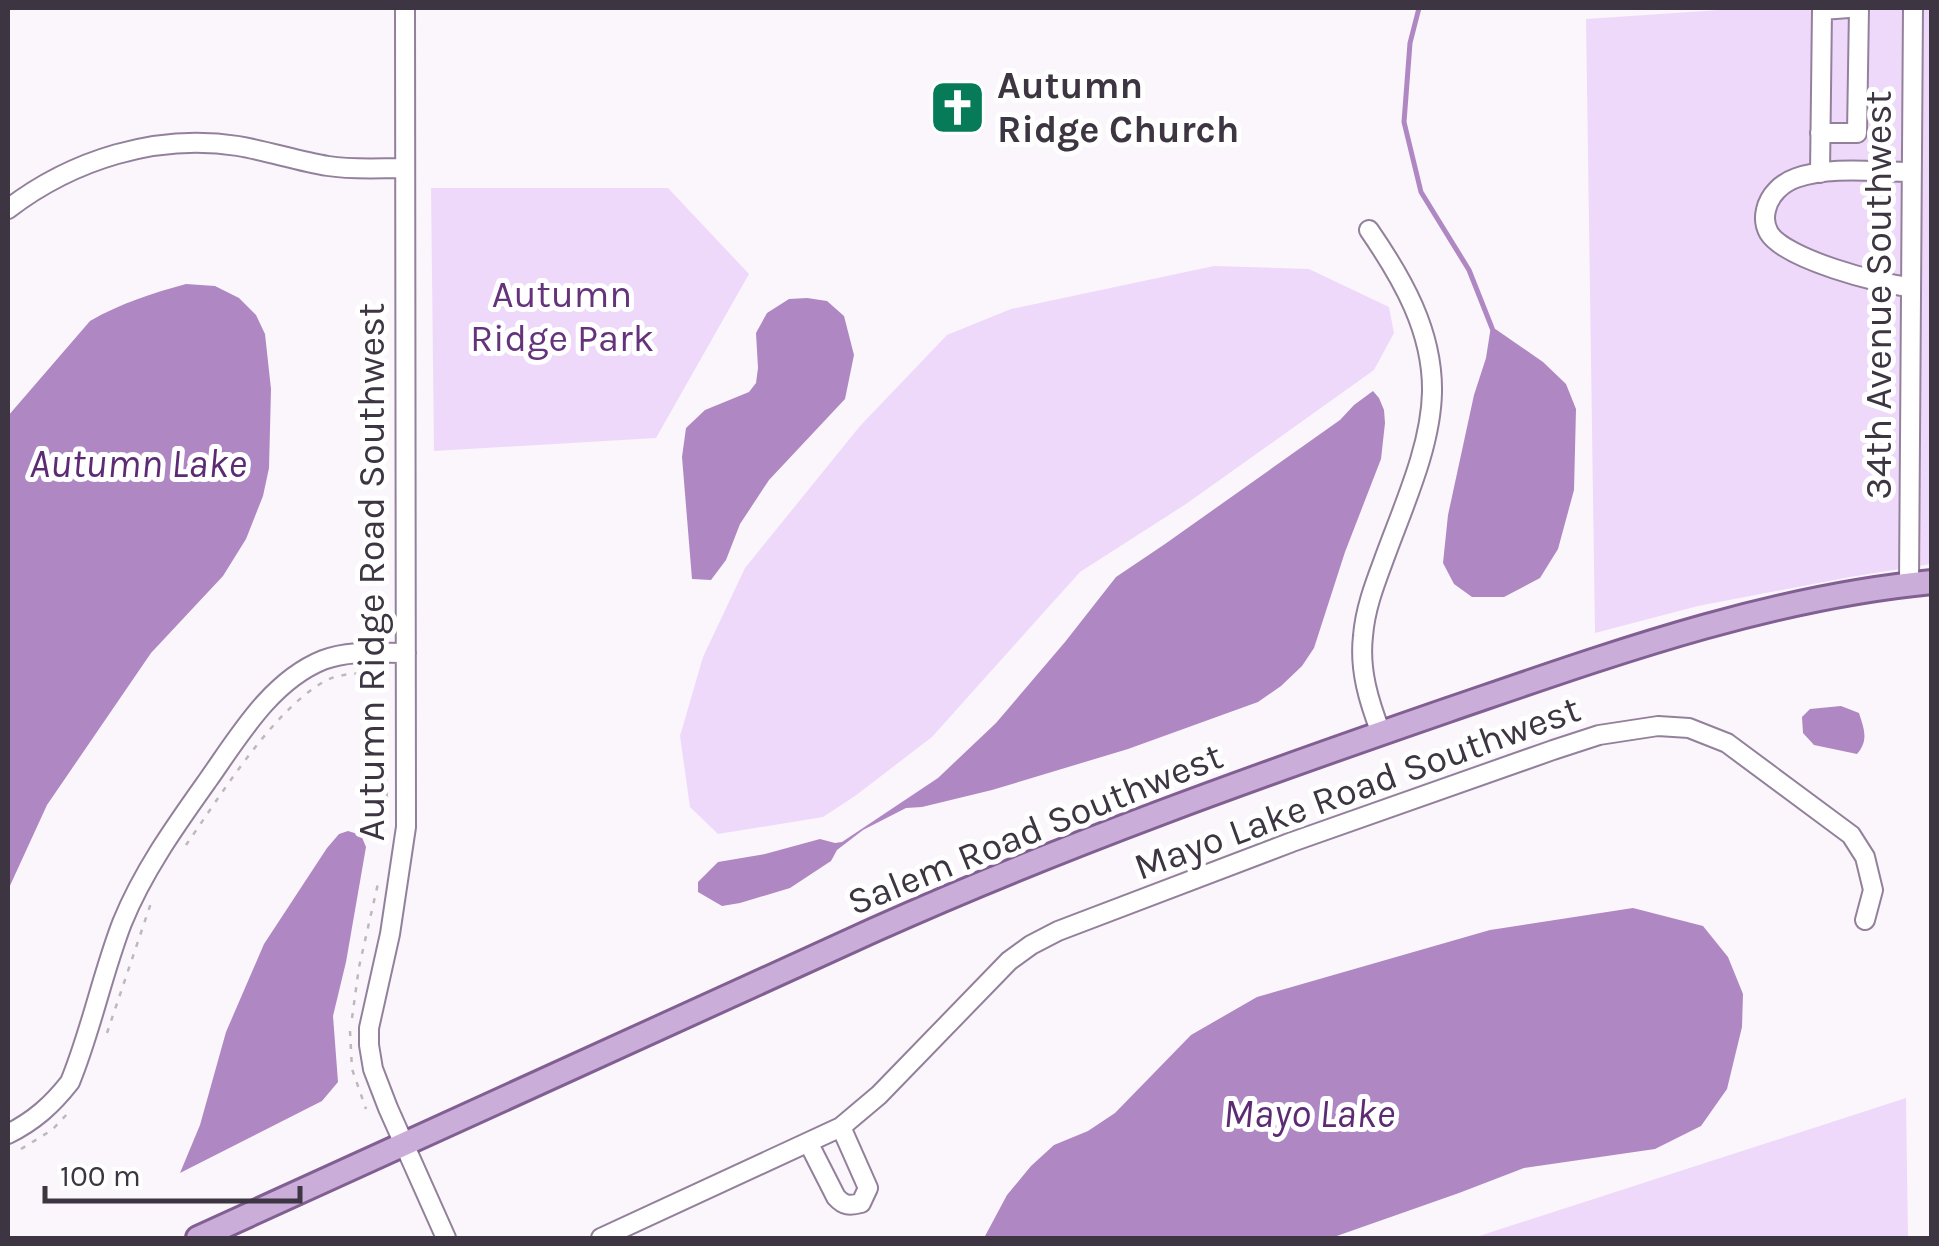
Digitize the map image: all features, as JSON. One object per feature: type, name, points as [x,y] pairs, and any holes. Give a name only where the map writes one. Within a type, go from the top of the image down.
[{"type":"main road","name":"Salem Road Southwest","points":[[198,1238],[980,882],[1111,831],[1596,659],[1696,628],[1797,604],[1920,583]]},
{"type":"street","name":"Autumn Ridge Road Southwest","points":[[404,8],[404,842],[368,1045],[373,1069],[446,1238]]},
{"type":"street","points":[[1820,173],[1822,10],[1849,8]]},
{"type":"street","points":[[1820,133],[1857,133],[1860,8]]},
{"type":"street","name":"34th Avenue Southwest","points":[[1912,8],[1910,287],[1920,583]]},
{"type":"street","points":[[8,209],[64,172],[114,154],[164,146],[214,144],[326,165],[404,168]]},
{"type":"street","points":[[1910,287],[1884,284],[1804,257],[1782,246],[1770,235],[1765,222],[1769,201],[1791,180],[1820,173],[1911,172]]},
{"type":"street","points":[[1369,230],[1393,265],[1417,312],[1426,343],[1432,395],[1418,468],[1375,584],[1362,636],[1367,693],[1381,734]]},
{"type":"street","points":[[12,1142],[54,1103],[70,1082],[133,897],[187,810],[264,705],[298,674],[322,660],[354,653],[406,653]]},
{"type":"street","name":"Mayo Lake Road Southwest","points":[[601,1238],[841,1127],[879,1095],[1010,961],[1058,931],[1292,842],[1600,734],[1658,726],[1688,728],[1727,743],[1851,835],[1865,857],[1873,890],[1864,920]]},
{"type":"street","points":[[808,1144],[842,1204],[861,1203],[868,1188],[841,1127]]},
{"type":"path","points":[[187,844],[259,741],[300,701],[327,680],[386,673]]},
{"type":"path","points":[[386,778],[387,809]]},
{"type":"path","points":[[366,1109],[352,1069],[349,1043],[380,876]]},
{"type":"path","points":[[102,1046],[156,890]]},
{"type":"path","points":[[12,1142],[52,1130],[74,1106]]},
{"type":"green space","points":[[1749,8],[1931,8],[1931,564],[1698,606],[1595,633],[1586,19]]},
{"type":"green space","name":"Autumn Ridge Park","points":[[431,188],[668,188],[749,274],[656,438],[434,451]]},
{"type":"green space","points":[[1214,266],[1309,269],[1389,307],[1394,333],[1374,370],[1186,504],[1080,572],[932,737],[855,796],[823,817],[718,834],[690,807],[680,736],[703,657],[745,568],[860,426],[947,335],[1011,309]]},
{"type":"green space","points":[[1906,1098],[1908,1238],[1473,1238]]},
{"type":"water","name":"Autumn Lake","points":[[186,284],[215,286],[239,298],[256,315],[265,334],[271,389],[269,468],[263,496],[246,539],[223,576],[151,653],[47,805],[8,890],[8,416],[90,321],[137,299]]},
{"type":"water","points":[[789,299],[827,301],[844,316],[854,355],[845,399],[769,480],[740,524],[726,560],[711,580],[692,579],[682,457],[686,428],[705,410],[749,392],[756,383],[758,368],[756,333],[767,313]]},
{"type":"water","points":[[1491,326],[1543,362],[1566,384],[1576,409],[1574,490],[1558,549],[1540,578],[1504,597],[1472,597],[1454,584],[1443,563],[1448,515]]},
{"type":"water","points":[[1373,391],[1384,410],[1381,459],[1314,648],[1281,686],[1258,702],[1128,749],[992,790],[906,808],[863,830],[837,850],[831,861],[790,888],[722,906],[698,892],[698,882],[718,862],[820,839],[842,842],[938,778],[996,723],[1116,577],[1340,420]]},
{"type":"water","points":[[1841,706],[1859,713],[1864,739],[1857,754],[1814,745],[1803,733],[1802,717],[1810,709]]},
{"type":"water","points":[[348,831],[361,835],[366,847],[333,1016],[338,1082],[322,1101],[180,1173],[200,1125],[226,1032],[264,944],[327,848],[339,834]]},
{"type":"water","name":"Mayo Lake","points":[[1633,908],[1703,926],[1728,957],[1743,994],[1742,1027],[1727,1089],[1701,1126],[1655,1149],[1524,1168],[1331,1238],[984,1238],[1007,1195],[1054,1145],[1088,1131],[1115,1113],[1191,1035],[1257,997],[1490,930]]},
{"type":"waterway","points":[[1419,8],[1410,43],[1404,122],[1421,192],[1469,270],[1492,328]]},
{"type":"place","name":"Autumn Ridge Church","points":[[958,107]]}]
